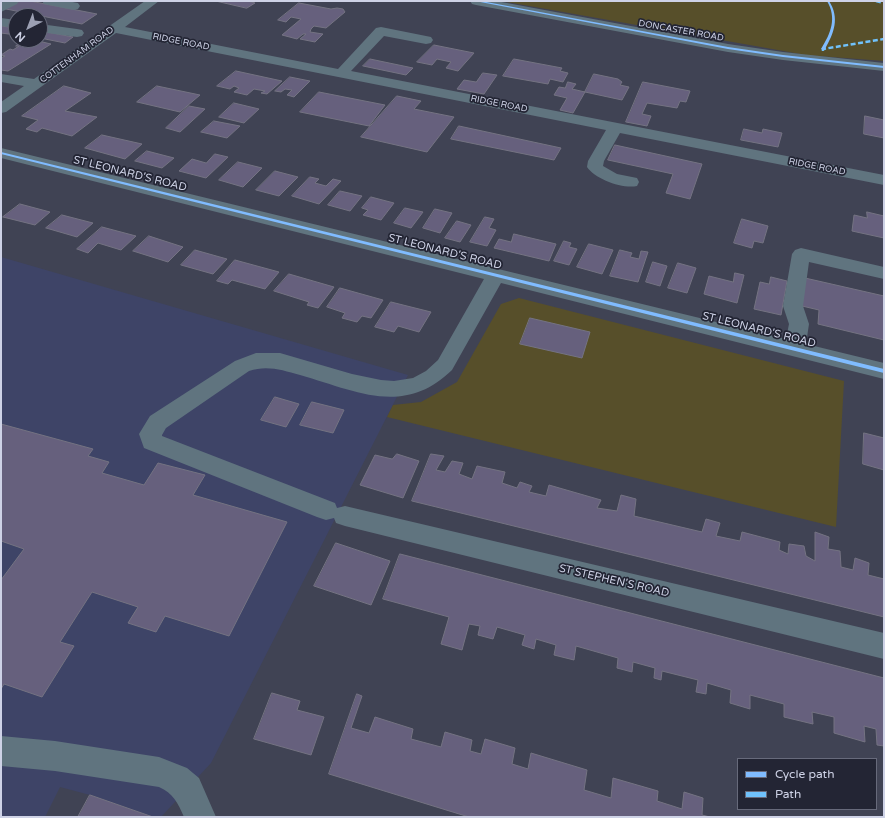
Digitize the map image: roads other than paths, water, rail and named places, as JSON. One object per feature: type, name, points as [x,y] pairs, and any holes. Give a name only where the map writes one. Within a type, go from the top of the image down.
[{"type":"street","points":[[1,8],[13,1]]},
{"type":"street","points":[[48,1],[74,6]]},
{"type":"street","name":"COTTENHAM ROAD","points":[[1,109],[153,1]]},
{"type":"street","name":"DONCASTER ROAD","points":[[476,1],[728,48],[783,56],[884,67]]},
{"type":"street","points":[[48,29],[77,33]]},
{"type":"street","name":"RIDGE ROAD","points":[[114,29],[884,180]]},
{"type":"street","points":[[342,73],[381,31],[426,40]]},
{"type":"street","points":[[1,78],[37,84]]},
{"type":"street","points":[[615,127],[596,161],[595,167],[599,172],[608,176],[631,182]]},
{"type":"street","name":"ST LEONARD'S ROAD","points":[[1,153],[884,371]]},
{"type":"street","points":[[794,349],[799,324],[793,306],[801,254],[884,273]]},
{"type":"street","name":"ST STEPHEN'S ROAD","points":[[496,275],[445,365],[436,376],[423,383],[408,388],[390,390],[370,388],[280,361],[256,361],[242,366],[158,422],[150,434],[152,442],[335,513],[884,646]]},
{"type":"street","points":[[1,751],[55,756],[159,772],[176,779],[188,789],[200,817]]}]
